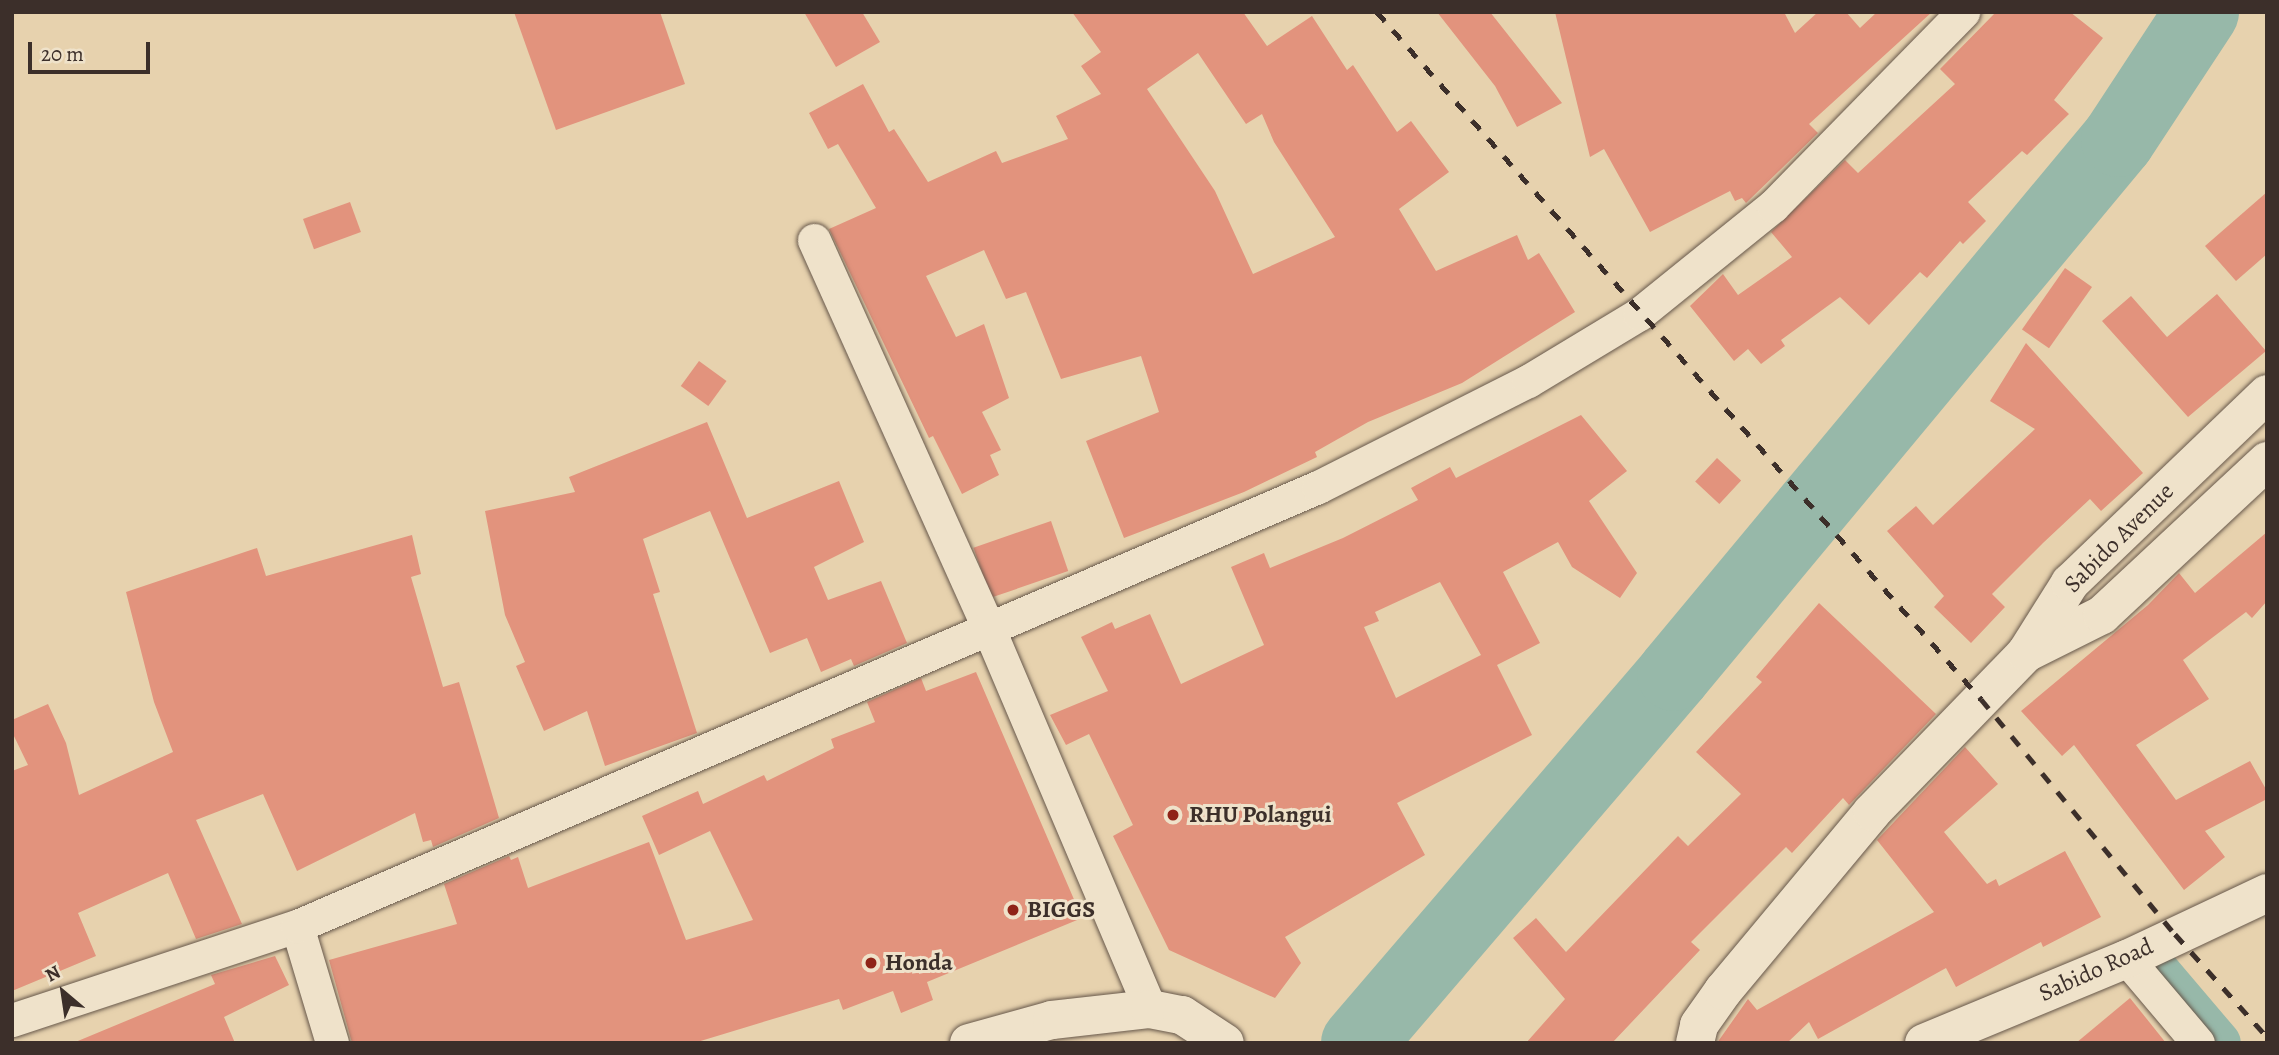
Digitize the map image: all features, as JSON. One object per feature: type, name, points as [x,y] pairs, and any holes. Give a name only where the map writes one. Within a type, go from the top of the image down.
[{"type":"street","points":[[12,1020],[297,926],[1318,487],[1528,381],[1639,314],[1773,206],[1963,12]]},
{"type":"street","points":[[814,240],[988,627],[1150,1009]]},
{"type":"street","name":"Sabido Avenue","points":[[2026,653],[2070,583],[2267,394]]},
{"type":"street","name":"Sabido Avenue","points":[[2026,653],[2102,615],[2267,461]]},
{"type":"street","points":[[1695,1043],[1699,1025],[1723,991],[1872,812],[2026,653]]},
{"type":"street","name":"Sabido Road","points":[[1924,1043],[2127,959],[2267,893]]},
{"type":"street","points":[[297,926],[332,1043]]},
{"type":"street","points":[[2127,959],[2198,1043]]},
{"type":"street","points":[[969,1043],[1052,1020],[1150,1009],[1182,1016],[1225,1043]]},
{"type":"building","points":[[514,12],[660,12],[685,84],[556,130]]},
{"type":"building","points":[[804,12],[862,12],[880,42],[836,67]]},
{"type":"building","points":[[1072,12],[1243,12],[1267,46],[1312,16],[1347,70],[1353,65],[1397,132],[1411,121],[1449,172],[1399,209],[1436,271],[1517,235],[1528,260],[1539,253],[1575,312],[1462,383],[1368,422],[1315,452],[1317,457],[1244,492],[1124,538],[1086,441],[1159,412],[1141,356],[1061,379],[1026,292],[1006,299],[984,250],[926,276],[956,337],[984,324],[1009,398],[982,412],[1001,450],[990,455],[999,475],[962,494],[933,436],[929,438],[829,229],[876,208],[838,144],[828,149],[809,113],[863,84],[889,132],[894,129],[928,182],[996,151],[1002,163],[1068,139],[1056,116],[1101,94],[1081,66],[1101,52]],"holes":[[[1198,53],[1246,124],[1262,114],[1274,142],[1335,237],[1253,274],[1215,191],[1147,89]]]},
{"type":"building","points":[[1437,12],[1490,12],[1562,103],[1517,127],[1495,86]]},
{"type":"building","points":[[1555,12],[1784,12],[1795,33],[1818,12],[1846,12],[1860,28],[1877,12],[1932,12],[1809,124],[1818,133],[1746,203],[1742,198],[1735,201],[1730,191],[1650,232],[1604,149],[1590,157]]},
{"type":"building","points":[[1996,12],[2070,12],[2103,38],[2054,100],[2069,114],[2027,155],[2022,151],[1968,202],[1986,221],[1963,244],[1960,241],[1927,278],[1920,272],[1869,325],[1840,297],[1781,340],[1785,346],[1761,364],[1748,349],[1734,361],[1690,306],[1723,274],[1738,295],[1792,257],[1771,232],[1845,160],[1858,173],[1955,84],[1940,69]]},
{"type":"building","points":[[2267,192],[2267,254],[2236,281],[2205,246]]},
{"type":"building","points":[[350,202],[361,232],[314,249],[303,219]]},
{"type":"building","points":[[2065,268],[2092,287],[2049,348],[2022,329]]},
{"type":"building","points":[[2217,294],[2266,351],[2188,417],[2102,321],[2131,296],[2167,337]]},
{"type":"building","points":[[2026,343],[2143,473],[2101,511],[2090,499],[2043,543],[1992,594],[2005,607],[1971,643],[1934,607],[1944,596],[1887,531],[1916,506],[1933,525],[2035,429],[1990,401]]},
{"type":"building","points":[[699,361],[727,381],[708,406],[681,386]]},
{"type":"building","points":[[1581,415],[1627,471],[1589,501],[1637,573],[1620,598],[1572,567],[1558,542],[1503,572],[1540,643],[1497,665],[1532,735],[1397,803],[1425,855],[1285,937],[1301,963],[1275,998],[1169,950],[1113,836],[1133,825],[1089,734],[1066,745],[1050,715],[1108,691],[1081,637],[1112,622],[1115,629],[1150,614],[1181,684],[1264,645],[1231,567],[1264,553],[1270,568],[1343,538],[1418,500],[1411,488],[1450,467],[1456,478]],"holes":[[[1440,582],[1481,655],[1396,698],[1364,627],[1379,621],[1375,612]]]},
{"type":"building","points":[[707,422],[747,518],[839,481],[864,542],[814,567],[828,600],[881,581],[907,643],[854,666],[851,659],[821,672],[807,638],[770,653],[710,511],[643,539],[660,592],[653,594],[697,733],[605,766],[587,711],[544,731],[516,666],[525,662],[505,615],[485,511],[575,492],[569,477]]},
{"type":"building","points":[[1717,458],[1741,481],[1719,504],[1695,481]]},
{"type":"building","points":[[1051,521],[1068,571],[991,598],[973,548]]},
{"type":"building","points":[[2267,532],[2267,601],[2252,618],[2246,612],[2183,660],[2209,699],[2136,745],[2176,800],[2250,761],[2267,791],[2267,799],[2205,831],[2225,857],[2184,890],[2074,745],[2062,756],[2021,711],[2148,605],[2179,573],[2195,593]]},
{"type":"building","points":[[412,535],[421,574],[411,577],[443,687],[459,682],[499,818],[433,847],[431,840],[423,842],[415,813],[297,871],[263,794],[196,820],[242,924],[196,939],[168,873],[78,913],[96,956],[12,991],[12,771],[28,765],[12,732],[12,720],[48,704],[66,743],[79,795],[173,752],[154,702],[126,592],[257,548],[266,576]]},
{"type":"building","points":[[1819,603],[1936,714],[1849,805],[1843,798],[1792,853],[1786,847],[1691,942],[1700,950],[1612,1043],[1526,1043],[1565,999],[1513,938],[1536,918],[1566,952],[1678,836],[1688,846],[1741,794],[1696,752],[1762,682],[1756,677]]},
{"type":"building","points":[[976,672],[1082,918],[927,982],[933,1000],[901,1013],[893,991],[843,1010],[839,999],[694,1043],[352,1043],[329,960],[457,924],[444,884],[509,856],[511,860],[518,857],[528,888],[649,842],[686,940],[753,920],[710,831],[659,855],[642,816],[698,791],[703,804],[764,775],[767,781],[834,748],[831,739],[875,722],[867,702],[921,678],[926,691]]},
{"type":"building","points":[[1965,747],[1998,784],[1944,832],[1987,884],[1996,879],[1999,886],[2065,851],[2101,917],[2043,947],[2041,942],[1956,987],[1946,968],[1818,1039],[1809,1022],[1787,1043],[1717,1043],[1748,999],[1757,1010],[1934,912],[1877,840]]},
{"type":"building","points":[[275,956],[289,985],[224,1017],[235,1043],[73,1043],[215,984],[211,975]]},
{"type":"building","points":[[2130,998],[2166,1043],[2076,1043]]},
{"type":"waterway","points":[[1358,1043],[1674,674],[2118,140],[2202,12]]},
{"type":"waterway","points":[[2159,971],[2220,1043]]},
{"type":"railway","points":[[1377,12],[1981,699],[2175,934],[2267,1037]]},
{"type":"place","name":"RHU Polangui","points":[[1173,815]]},
{"type":"place","name":"BIGGS","points":[[1013,910]]},
{"type":"place","name":"Honda","points":[[871,963]]}]
